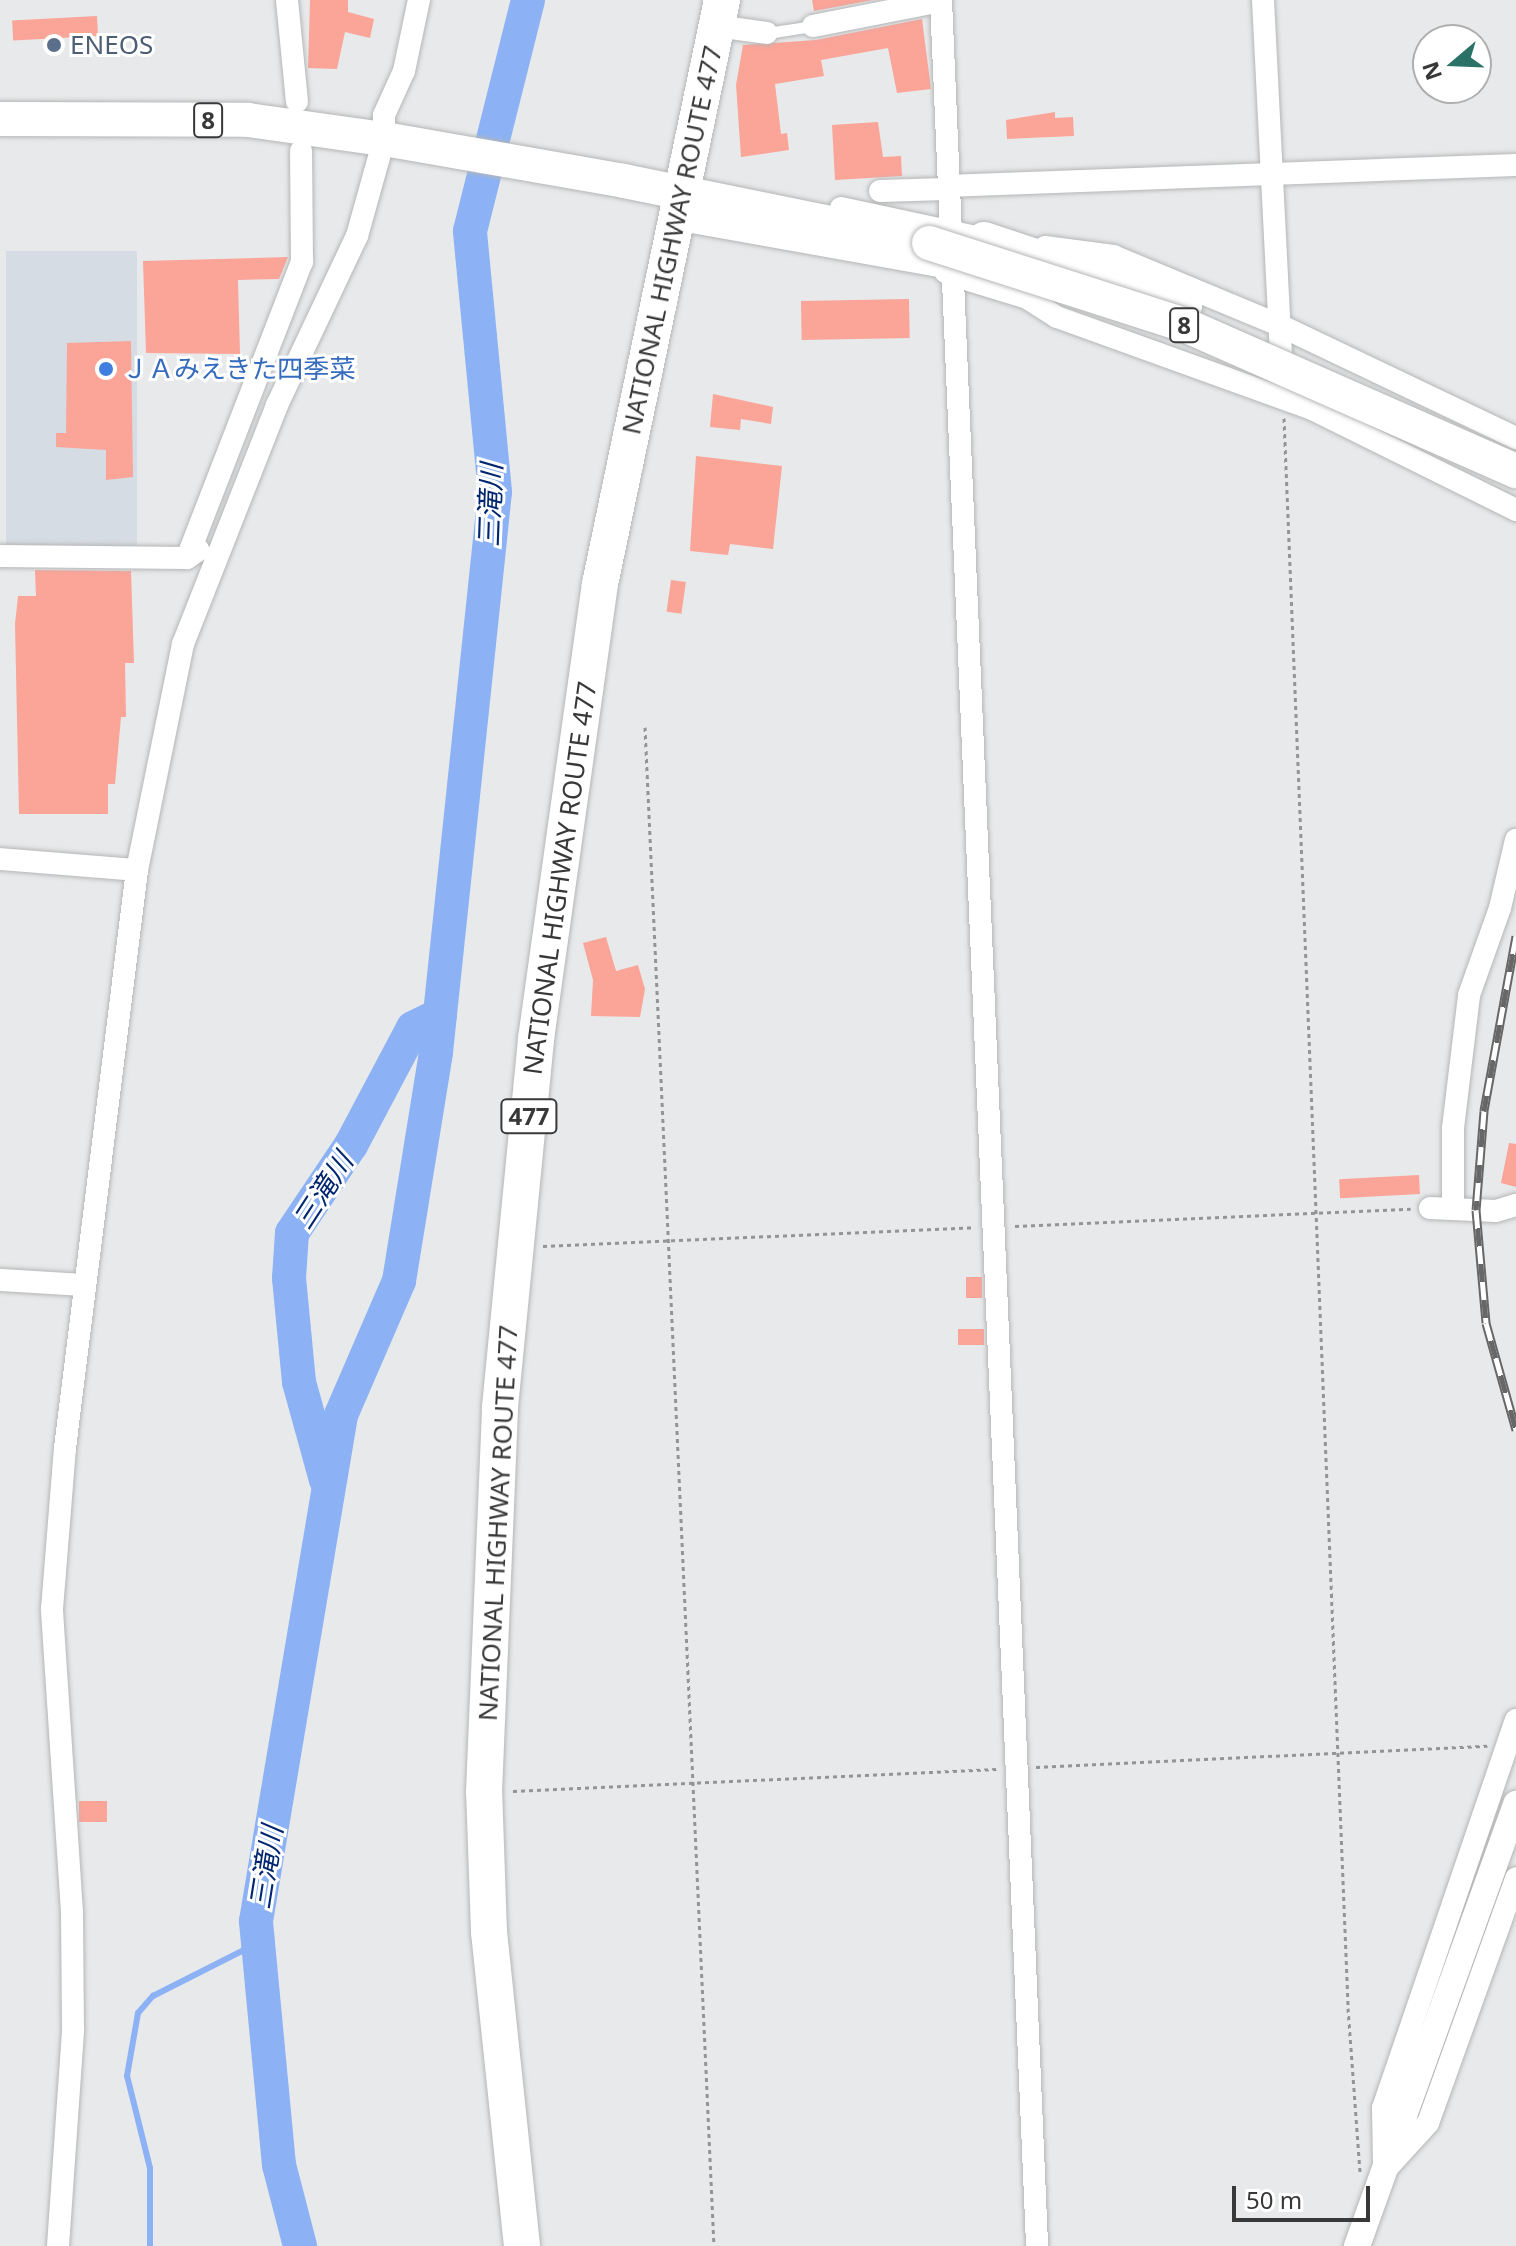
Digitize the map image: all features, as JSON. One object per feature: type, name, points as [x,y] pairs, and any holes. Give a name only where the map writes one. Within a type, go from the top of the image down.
[{"type":"highway","name":"NATIONAL HIGHWAY ROUTE 477","points":[[522,2246],[489,1932],[484,1792],[489,1589],[516,1247],[536,1039],[600,584],[719,13]]},
{"type":"main road","name":"8","points":[[0,119],[248,120],[399,141],[624,181],[679,196],[943,247],[1187,326],[1432,430],[1516,471]]},
{"type":"main road","name":"8","points":[[984,239],[1179,322]]},
{"type":"main road","name":"8","points":[[943,247],[1010,287],[1179,322],[1318,359],[1432,430]]},
{"type":"street","points":[[287,0],[297,102]]},
{"type":"street","points":[[0,556],[187,558],[210,535],[263,439],[339,265],[357,236],[399,141],[384,115],[404,71],[419,0]]},
{"type":"street","points":[[1263,0],[1283,399]]},
{"type":"street","points":[[813,26],[941,1],[946,187],[943,247],[1018,1768],[1037,2246]]},
{"type":"street","points":[[719,13],[767,33]]},
{"type":"street","points":[[187,558],[302,262],[301,151]]},
{"type":"street","points":[[880,191],[1516,165]]},
{"type":"street","points":[[943,247],[984,239],[1113,256],[1279,325],[1516,438]]},
{"type":"street","points":[[1010,287],[1057,317],[1283,399],[1516,510]]},
{"type":"street","points":[[1444,475],[1471,417]]},
{"type":"street","points":[[58,2246],[73,2029],[72,1912],[52,1609],[85,1285],[137,870],[173,676],[211,568],[253,479],[263,439]]},
{"type":"street","points":[[1453,1209],[1453,1128],[1469,995],[1500,908],[1516,840]]},
{"type":"street","points":[[0,859],[137,870]]},
{"type":"street","points":[[1430,1208],[1496,1211],[1516,1205]]},
{"type":"street","points":[[0,1280],[85,1285]]},
{"type":"street","points":[[1384,2171],[1383,2108],[1516,1720]]},
{"type":"street","points":[[1357,2246],[1516,1804]]},
{"type":"street","points":[[1384,2171],[1428,2123],[1516,1878]]},
{"type":"lane","points":[[767,33],[813,26]]},
{"type":"path","points":[[1283,399],[1356,2158],[1371,2207]]},
{"type":"path","points":[[645,727],[714,2246]]},
{"type":"path","points":[[516,1247],[1430,1208]]},
{"type":"path","points":[[484,1792],[1508,1744]]},
{"type":"shaded area","points":[[6,251],[137,251],[137,548],[6,548]]},
{"type":"building","points":[[310,0],[348,0],[348,12],[374,19],[370,38],[345,32],[337,69],[308,68]]},
{"type":"building","points":[[812,0],[873,0],[814,11]]},
{"type":"building","points":[[97,16],[98,36],[13,40],[12,20]]},
{"type":"building","points":[[922,19],[931,89],[897,93],[888,48],[821,60],[824,76],[775,84],[781,134],[787,133],[789,150],[741,157],[736,85],[743,45],[816,40]]},
{"type":"building","points":[[1055,112],[1055,118],[1073,117],[1074,136],[1007,139],[1006,120]]},
{"type":"building","points":[[878,122],[883,157],[901,156],[902,176],[835,180],[832,125]]},
{"type":"building","points":[[288,257],[279,279],[238,280],[240,354],[146,353],[143,261]]},
{"type":"building","points":[[909,299],[910,338],[802,340],[801,301]]},
{"type":"building","points":[[131,341],[133,477],[106,480],[106,450],[56,447],[56,433],[66,433],[67,343]]},
{"type":"building","points":[[713,394],[773,407],[771,424],[741,419],[740,430],[710,427]]},
{"type":"building","points":[[696,456],[782,466],[773,549],[730,544],[728,555],[690,551]]},
{"type":"building","points":[[35,570],[131,571],[134,663],[125,663],[126,717],[121,717],[115,784],[108,784],[108,814],[19,814],[15,624],[18,596],[36,596]]},
{"type":"building","points":[[671,580],[686,582],[681,614],[667,612]]},
{"type":"building","points":[[606,937],[616,971],[638,965],[645,989],[640,1017],[591,1016],[593,980],[583,943]]},
{"type":"building","points":[[1509,1143],[1516,1144],[1516,1187],[1501,1183]]},
{"type":"building","points":[[1419,1175],[1420,1194],[1340,1198],[1339,1179]]},
{"type":"building","points":[[966,1277],[982,1277],[982,1298],[966,1298]]},
{"type":"building","points":[[958,1329],[984,1329],[984,1345],[958,1345]]},
{"type":"building","points":[[79,1801],[107,1801],[107,1822],[79,1822]]},
{"type":"waterway","name":"三滝川","points":[[300,2246],[279,2165],[256,1921],[341,1415],[399,1281],[436,1052],[495,492],[470,231],[528,0]]},
{"type":"waterway","name":"三滝川","points":[[326,1480],[299,1382],[289,1278],[292,1233],[351,1145],[413,1028],[440,1015]]},
{"type":"waterway","points":[[150,2246],[150,2168],[127,2076],[138,2013],[153,1996],[258,1943]]},
{"type":"railway","points":[[1516,936],[1484,1111],[1476,1210],[1486,1323],[1516,1430]]},
{"type":"place","name":"ENEOS","points":[[54,45]]},
{"type":"place","name":"ＪＡみえきた四季菜","points":[[106,369]]}]
